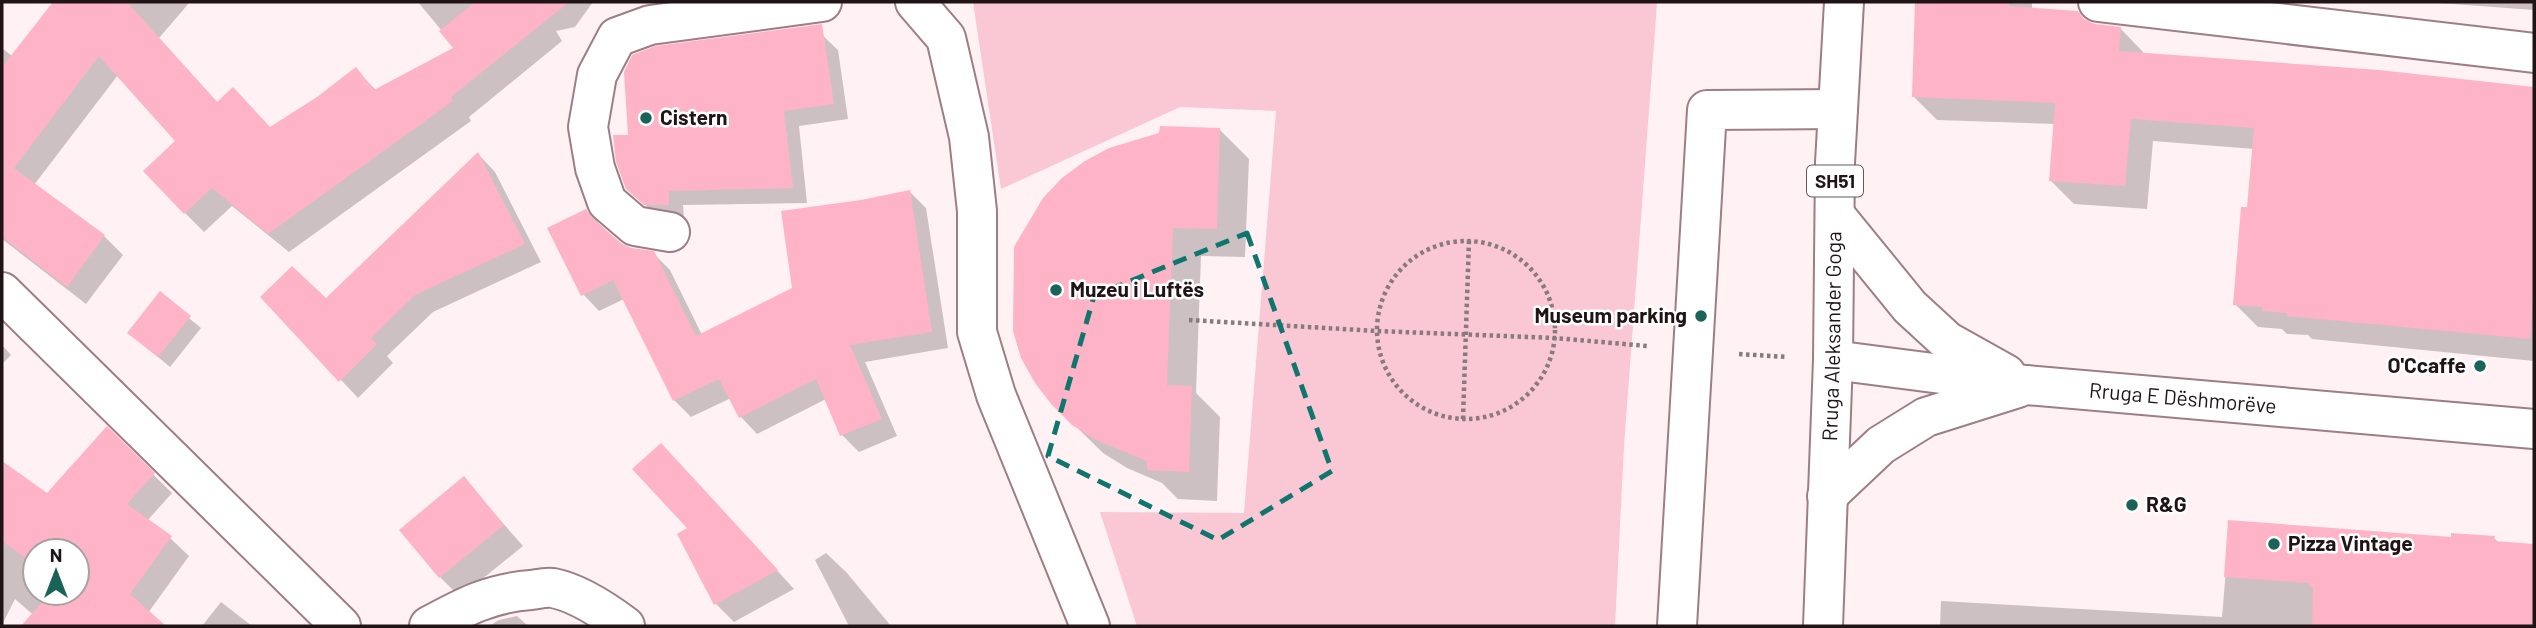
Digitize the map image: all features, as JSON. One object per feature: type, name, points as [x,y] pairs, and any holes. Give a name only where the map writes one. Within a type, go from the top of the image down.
[{"type":"main road","points":[[670,232],[635,226],[607,202],[595,168],[588,127],[590,114],[597,75],[617,37],[650,25],[822,2]]},
{"type":"main road","points":[[915,2],[946,38],[969,137],[977,211],[977,332],[996,396],[1090,626]]},
{"type":"main road","name":"Rruga Aleksander Goga","points":[[1823,626],[1833,360],[1838,109],[1844,2]]},
{"type":"main road","points":[[2098,2],[2534,53]]},
{"type":"main road","points":[[1677,626],[1707,110],[1838,109]]},
{"type":"main road","points":[[1835,215],[1910,307],[1947,341],[2026,385]]},
{"type":"main road","points":[[2,292],[341,626]]},
{"type":"main road","name":"Rruga E Dëshmorëve","points":[[1833,360],[2026,385],[2534,429]]},
{"type":"main road","points":[[1826,496],[1881,446],[1926,417],[2026,385]]},
{"type":"main road","points":[[429,626],[474,601],[509,591],[552,588],[579,598],[625,626]]},
{"type":"path","points":[[1463,419],[1469,240]]},
{"type":"path","points":[[1469,240],[1502,248],[1518,256],[1530,267],[1549,296],[1554,311],[1555,338],[1550,361],[1531,390],[1504,411],[1463,419],[1438,415],[1408,398],[1387,371],[1377,331],[1379,308],[1386,290],[1406,263],[1436,246],[1469,240]]},
{"type":"path","points":[[1189,320],[1555,338],[1692,351],[1833,360]]},
{"type":"highlighted area","points":[[1247,233],[1332,471],[1218,540],[1048,456],[1094,296]]},
{"type":"shaded area","points":[[973,2],[1657,3],[1624,446],[1615,626],[1137,626],[1100,512],[1244,513],[1276,111],[1180,107],[1001,189]]},
{"type":"building","points":[[53,2],[127,2],[217,102],[233,87],[270,127],[317,97],[356,67],[374,90],[453,48],[439,31],[475,2],[569,2],[451,97],[453,101],[268,234],[212,188],[184,214],[143,171],[175,141],[99,56],[14,168],[105,235],[67,287],[2,237],[2,67]]},
{"type":"building","points":[[1915,2],[2009,2],[2009,6],[2078,11],[2084,19],[2095,24],[2121,27],[2119,51],[2379,70],[2534,87],[2534,286],[2530,339],[2287,316],[2287,313],[2262,311],[2262,307],[2233,305],[2241,207],[2247,207],[2254,128],[2131,119],[2125,186],[2049,181],[2055,103],[1912,97]]},
{"type":"building","points":[[822,24],[834,104],[784,111],[793,188],[669,191],[669,205],[644,205],[626,189],[616,162],[613,135],[628,135],[624,72],[632,55],[655,46]]},
{"type":"building","name":"Muzeu i Luftës","points":[[1160,126],[1220,128],[1217,229],[1173,228],[1167,385],[1192,386],[1189,472],[1147,470],[1147,461],[1096,440],[1072,425],[1035,383],[1021,358],[1013,331],[1014,247],[1043,198],[1062,178],[1085,161],[1109,148],[1159,133]]},
{"type":"building","points":[[478,152],[525,244],[415,295],[371,338],[377,344],[339,382],[260,297],[292,266],[326,298]]},
{"type":"building","points":[[910,190],[932,332],[850,345],[882,419],[840,436],[816,379],[739,418],[719,379],[673,401],[613,280],[581,296],[547,228],[586,209],[593,219],[621,243],[631,248],[654,251],[696,336],[792,288],[781,211]]},
{"type":"building","points":[[160,291],[191,316],[158,357],[127,333]]},
{"type":"building","points":[[107,426],[155,473],[127,504],[172,536],[130,594],[166,626],[21,626],[38,607],[91,607],[91,537],[21,537],[21,555],[2,541],[2,461],[47,493]]},
{"type":"building","points":[[661,443],[778,570],[714,605],[677,534],[687,528],[632,469]]},
{"type":"building","points":[[464,476],[504,525],[439,578],[399,530]]},
{"type":"building","points":[[2228,520],[2451,537],[2451,533],[2495,536],[2494,541],[2534,544],[2534,626],[2312,626],[2313,587],[2309,586],[2309,583],[2224,577]]},
{"type":"place","name":"Cistern","points":[[646,118]]},
{"type":"place","name":"Muzeu i Luftës","points":[[1056,290]]},
{"type":"place","name":"Museum parking","points":[[1701,316]]},
{"type":"place","name":"O'Ccaffe","points":[[2480,366]]},
{"type":"place","name":"R&G","points":[[2132,505]]},
{"type":"place","name":"Pizza Vintage","points":[[2274,544]]}]
